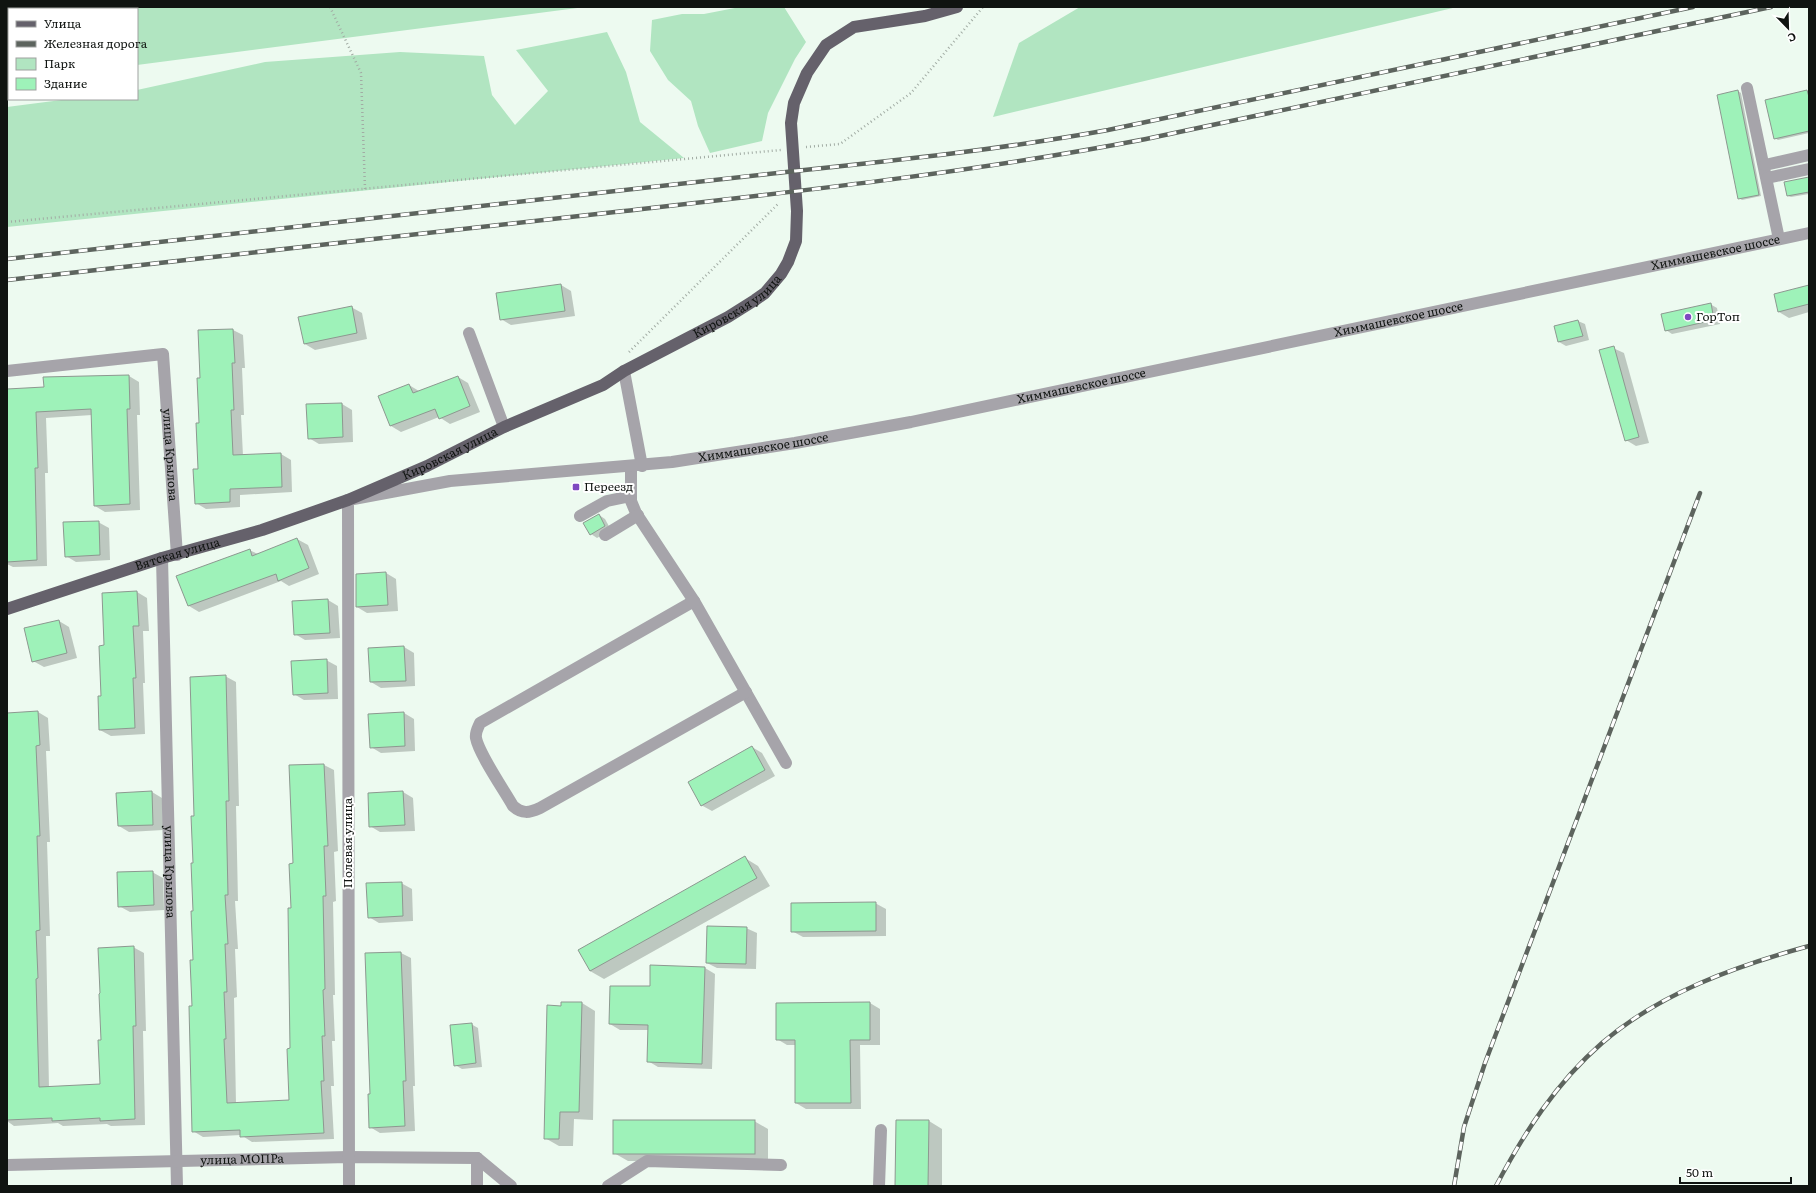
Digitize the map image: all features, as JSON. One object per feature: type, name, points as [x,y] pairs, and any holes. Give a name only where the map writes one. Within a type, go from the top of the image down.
[{"type":"main road","name":"Кировская улица","points":[[348,500],[427,466],[504,427],[603,385],[624,371],[728,317],[756,300],[774,284],[788,262],[796,241],[797,211],[791,123],[794,103],[807,73],[826,45],[854,27],[925,16],[957,7]]},
{"type":"main road","name":"Вятская улица","points":[[7,609],[162,558],[262,530],[348,500]]},
{"type":"street","points":[[1747,88],[1765,165],[1779,239]]},
{"type":"street","points":[[1765,165],[1809,155]]},
{"type":"street","points":[[1767,178],[1809,169]]},
{"type":"street","name":"Химмашевское шоссе","points":[[348,500],[450,481],[636,466],[794,443],[911,422],[1809,233]]},
{"type":"street","points":[[469,333],[504,427]]},
{"type":"street","name":"улица Крылова","points":[[7,371],[163,354],[177,555]]},
{"type":"street","points":[[624,371],[636,466],[631,501],[638,516],[694,601],[786,763]]},
{"type":"street","points":[[580,516],[607,501],[631,496]]},
{"type":"street","name":"Полевая улица","points":[[348,500],[349,1186]]},
{"type":"street","points":[[605,535],[638,516]]},
{"type":"street","name":"улица Крылова","points":[[162,558],[177,1186]]},
{"type":"street","points":[[694,601],[480,723],[477,729],[476,737],[481,750],[513,806],[519,811],[526,813],[540,808],[746,692]]},
{"type":"street","points":[[879,1186],[881,1130]]},
{"type":"street","name":"улица МОПРа","points":[[7,1165],[348,1157],[477,1158]]},
{"type":"street","points":[[477,1158],[477,1186]]},
{"type":"street","points":[[477,1158],[511,1186]]},
{"type":"street","points":[[608,1186],[647,1161],[781,1165]]},
{"type":"path","points":[[330,7],[361,73],[365,188]]},
{"type":"path","points":[[7,222],[840,144],[911,93],[983,7]]},
{"type":"path","points":[[628,353],[778,204]]},
{"type":"green space","points":[[7,7],[585,7],[138,65],[138,8],[8,8],[7,82]]},
{"type":"green space","points":[[740,7],[784,7],[806,42],[795,59],[768,113],[762,141],[710,153],[698,126],[691,101],[668,80],[650,51],[652,20],[682,14],[704,14]]},
{"type":"green space","points":[[1080,7],[1457,7],[993,117],[1019,43]]},
{"type":"green space","points":[[607,32],[626,72],[640,122],[684,158],[7,227],[7,107],[61,100],[138,100],[138,90],[265,62],[400,52],[484,56],[492,95],[515,125],[548,91],[516,50]]},
{"type":"building","points":[[1738,90],[1759,195],[1738,199],[1717,95]]},
{"type":"building","points":[[1807,90],[1809,97],[1809,131],[1774,139],[1765,100]]},
{"type":"building","points":[[1809,177],[1809,192],[1787,196],[1784,182]]},
{"type":"building","points":[[561,284],[565,311],[500,320],[496,293]]},
{"type":"building","points":[[1809,285],[1809,304],[1778,312],[1774,294]]},
{"type":"building","name":"ГорТоп","points":[[1711,303],[1714,320],[1665,331],[1661,314]]},
{"type":"building","points":[[352,306],[357,333],[304,344],[298,317]]},
{"type":"building","points":[[1578,320],[1583,336],[1558,342],[1554,326]]},
{"type":"building","points":[[233,329],[235,363],[232,363],[234,410],[231,410],[233,455],[281,453],[282,487],[230,489],[230,502],[195,504],[193,469],[198,469],[196,423],[199,423],[197,378],[200,378],[198,330]]},
{"type":"building","points":[[1614,346],[1639,437],[1625,441],[1599,350]]},
{"type":"building","points":[[129,375],[130,409],[127,409],[130,504],[94,506],[91,409],[36,412],[38,468],[35,468],[37,560],[7,562],[7,389],[44,387],[43,377]]},
{"type":"building","points":[[458,376],[470,406],[439,419],[435,409],[390,426],[378,396],[409,384],[413,393]]},
{"type":"building","points":[[342,403],[343,437],[308,439],[306,404]]},
{"type":"building","points":[[599,514],[605,526],[590,535],[583,523]]},
{"type":"building","points":[[99,521],[100,555],[65,557],[63,522]]},
{"type":"building","points":[[297,538],[309,568],[278,581],[276,574],[188,606],[176,576],[250,549],[252,556]]},
{"type":"building","points":[[386,572],[388,605],[356,607],[356,574]]},
{"type":"building","points":[[137,591],[139,626],[133,626],[136,678],[133,678],[135,728],[99,730],[98,696],[101,696],[99,646],[104,645],[102,593]]},
{"type":"building","points":[[328,599],[330,633],[294,635],[292,601]]},
{"type":"building","points":[[59,620],[67,653],[32,662],[24,628]]},
{"type":"building","points":[[404,646],[406,681],[370,682],[368,648]]},
{"type":"building","points":[[327,659],[328,693],[293,695],[291,661]]},
{"type":"building","points":[[226,675],[229,801],[226,801],[228,895],[225,895],[228,944],[225,944],[227,992],[224,992],[226,1039],[224,1039],[227,1103],[289,1100],[287,1049],[290,1048],[288,908],[291,908],[289,864],[293,863],[289,765],[324,764],[328,846],[324,846],[326,896],[323,896],[325,989],[323,990],[325,1036],[322,1036],[324,1081],[321,1081],[324,1133],[240,1137],[240,1130],[192,1132],[189,1006],[192,1006],[190,960],[193,960],[191,863],[193,863],[191,816],[194,816],[190,677]]},
{"type":"building","points":[[38,711],[40,745],[36,746],[40,836],[37,836],[40,930],[36,931],[38,978],[36,979],[39,1087],[100,1084],[98,1040],[101,1040],[98,948],[134,946],[136,1026],[133,1026],[135,1119],[100,1121],[100,1118],[52,1121],[52,1118],[7,1120],[7,713]]},
{"type":"building","points":[[404,712],[405,746],[370,748],[368,714]]},
{"type":"building","points":[[752,746],[765,770],[701,806],[688,782]]},
{"type":"building","points":[[152,791],[153,825],[118,826],[116,793]]},
{"type":"building","points":[[403,791],[405,825],[369,827],[368,793]]},
{"type":"building","points":[[745,856],[757,878],[590,971],[578,950]]},
{"type":"building","points":[[153,871],[154,905],[118,907],[117,872]]},
{"type":"building","points":[[402,882],[403,916],[368,918],[366,883]]},
{"type":"building","points":[[876,902],[876,931],[791,932],[791,903]]},
{"type":"building","points":[[707,926],[747,927],[746,964],[706,963]]},
{"type":"building","points":[[401,952],[406,1081],[403,1081],[405,1126],[369,1128],[368,1094],[370,1094],[365,953]]},
{"type":"building","points":[[650,965],[705,967],[702,1064],[647,1062],[648,1025],[609,1024],[610,986],[650,986]]},
{"type":"building","points":[[561,1002],[582,1002],[579,1112],[560,1112],[559,1139],[544,1139],[547,1005],[561,1006]]},
{"type":"building","points":[[870,1002],[870,1040],[850,1040],[851,1103],[795,1103],[795,1040],[776,1040],[776,1003]]},
{"type":"building","points":[[472,1023],[476,1063],[454,1066],[450,1025]]},
{"type":"building","points":[[613,1120],[755,1120],[755,1154],[613,1154]]},
{"type":"building","points":[[896,1120],[929,1120],[928,1186],[895,1186]]},
{"type":"railway","points":[[7,259],[913,158],[1030,143],[1108,130],[1693,7]]},
{"type":"railway","points":[[7,280],[748,197],[881,181],[1014,162],[1146,139],[1771,7]]},
{"type":"railway","points":[[1454,1186],[1464,1127],[1485,1063],[1700,493]]},
{"type":"railway","points":[[1496,1186],[1530,1128],[1556,1092],[1585,1058],[1625,1025],[1649,1010],[1700,983],[1727,972],[1809,946]]},
{"type":"place","name":"ГорТоп","points":[[1688,317]]},
{"type":"place","name":"Переезд","points":[[576,487]]}]
